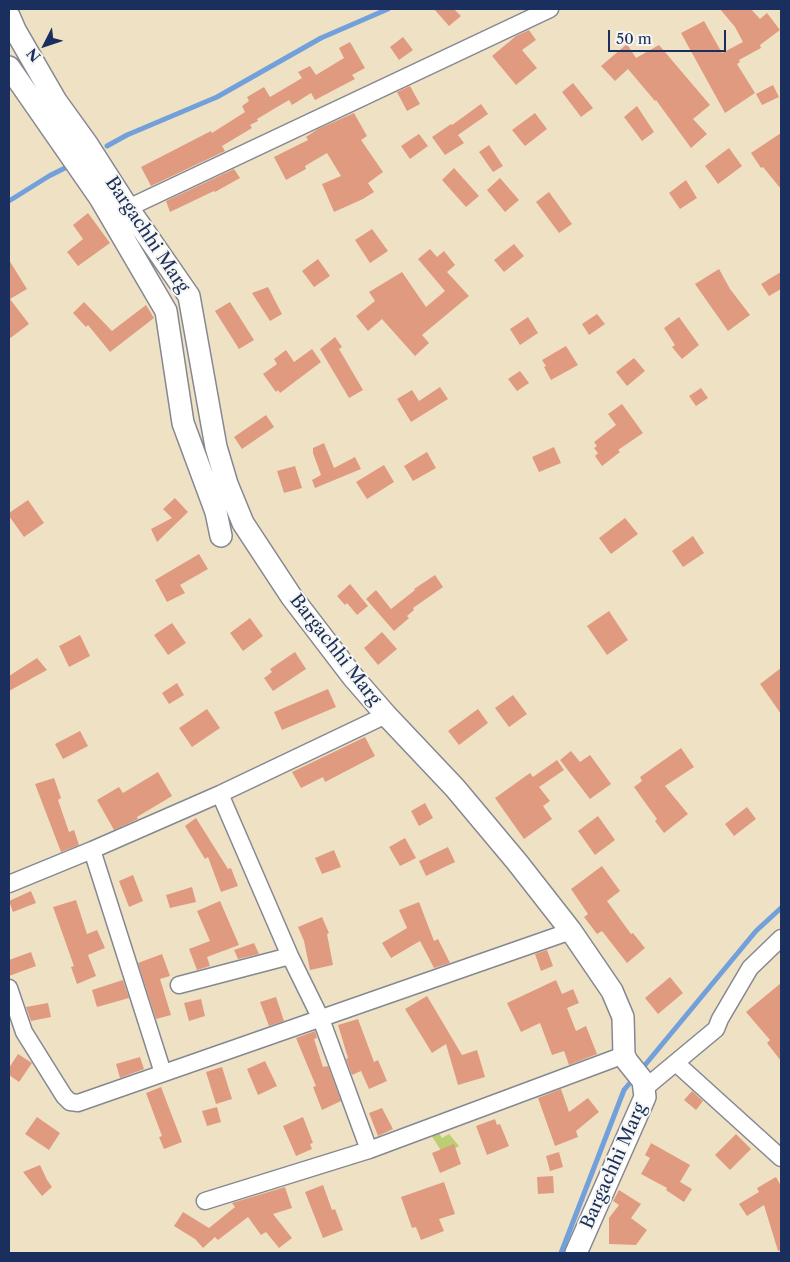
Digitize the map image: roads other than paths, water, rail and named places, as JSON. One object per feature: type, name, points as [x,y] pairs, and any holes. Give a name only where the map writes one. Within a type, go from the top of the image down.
[{"type":"street","points":[[128,208],[550,9]]},
{"type":"street","name":"Bargachhi Marg","points":[[9,16],[15,30],[56,101],[189,296],[216,447],[243,523],[291,596],[353,677],[455,788],[571,931],[605,980],[617,1002],[623,1017],[626,1058],[644,1085],[645,1097],[576,1253]]},
{"type":"street","points":[[9,67],[100,198],[166,311],[183,423],[216,512],[221,536]]},
{"type":"street","points":[[9,884],[220,794],[386,715]]},
{"type":"street","points":[[220,794],[290,956],[320,1019],[369,1150]]},
{"type":"street","points":[[92,850],[163,1073]]},
{"type":"street","points":[[9,988],[24,1032],[64,1096],[70,1102],[78,1103],[571,931]]},
{"type":"street","points":[[644,1085],[716,1029],[750,968],[781,938]]},
{"type":"street","points":[[179,985],[290,956]]},
{"type":"street","points":[[205,1201],[369,1150],[626,1058]]},
{"type":"street","points":[[676,1062],[781,1158]]},
{"type":"waterway","points":[[107,146],[127,135],[217,97],[321,38],[388,9]]},
{"type":"waterway","points":[[9,201],[49,176],[71,165]]},
{"type":"waterway","points":[[640,1071],[756,931],[781,908]]},
{"type":"waterway","points":[[561,1253],[624,1090],[635,1077]]}]
